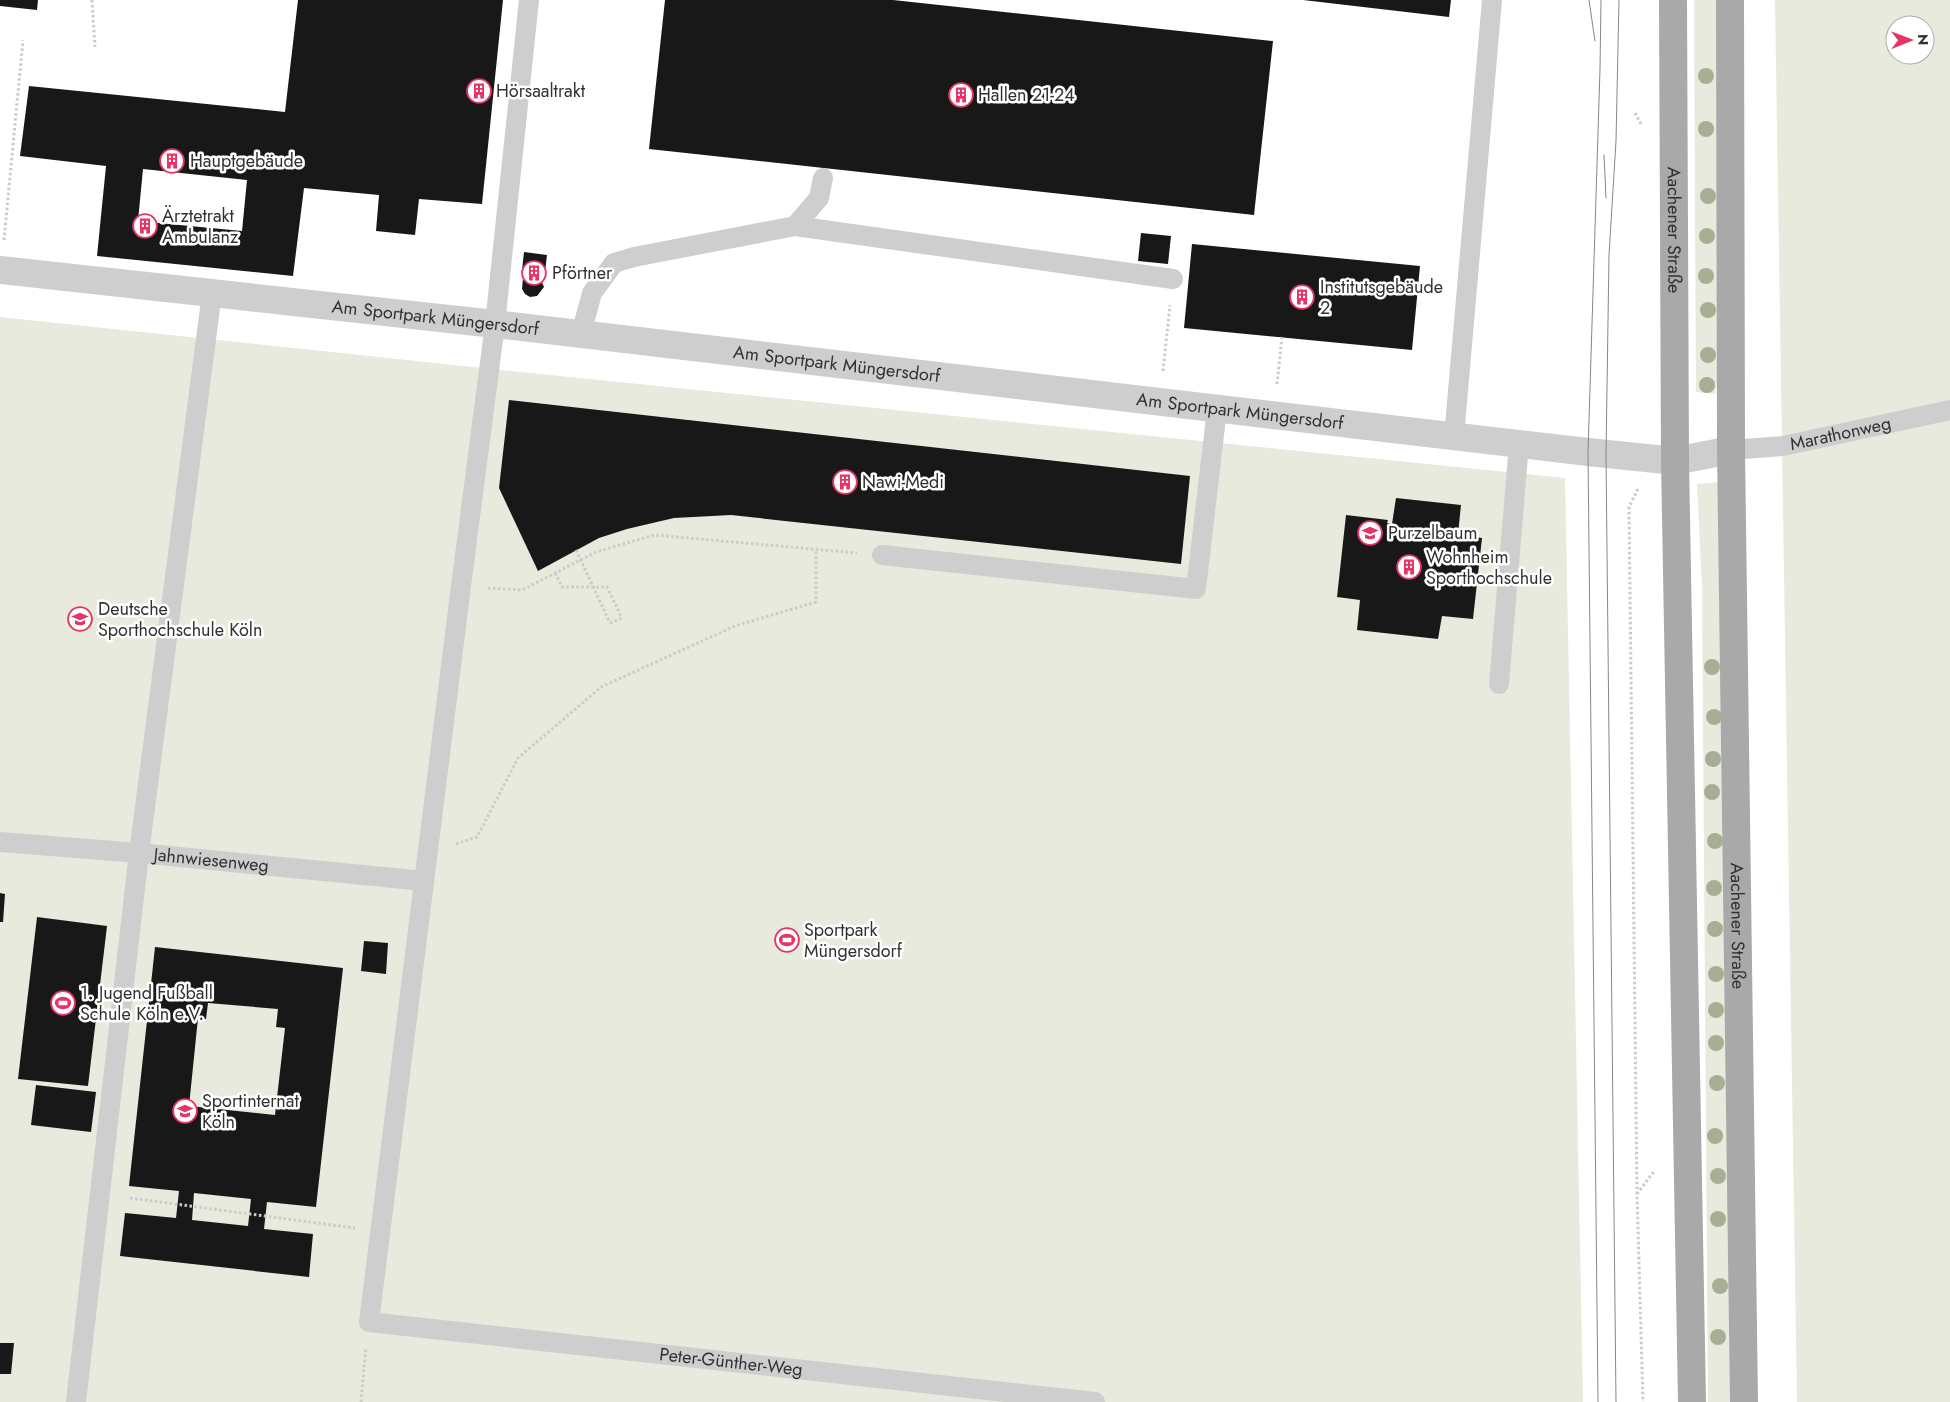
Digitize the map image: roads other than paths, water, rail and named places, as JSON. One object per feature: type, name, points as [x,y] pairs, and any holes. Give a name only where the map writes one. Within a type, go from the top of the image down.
[{"type":"main road","name":"Aachener Straße","points":[[1673,0],[1663,460],[1692,1402]]},
{"type":"main road","name":"Aachener Straße","points":[[1730,0],[1731,450],[1744,1402]]},
{"type":"street","name":"Am Sportpark Müngersdorf","points":[[0,270],[495,324],[1663,460]]},
{"type":"street","points":[[1663,460],[1731,450]]},
{"type":"lane","points":[[424,881],[495,324],[529,0]]},
{"type":"lane","points":[[1454,437],[1492,0]]},
{"type":"lane","points":[[795,226],[819,198],[823,178]]},
{"type":"lane","points":[[581,334],[592,294],[614,263],[634,257],[795,226],[1173,279]]},
{"type":"lane","points":[[76,1402],[139,853],[212,293]]},
{"type":"lane","points":[[882,556],[1196,589],[1230,410]]},
{"type":"lane","name":"Marathonweg","points":[[1731,450],[1783,446],[1950,410]]},
{"type":"lane","points":[[1500,684],[1519,444]]},
{"type":"lane","name":"Jahnwiesenweg","points":[[0,842],[139,853],[424,881]]},
{"type":"lane","name":"Peter-Günther-Weg","points":[[424,881],[369,1322],[1095,1402]]},
{"type":"tram line","points":[[1589,0],[1595,41]]},
{"type":"tram line","points":[[1598,1402],[1588,452],[1601,0]]},
{"type":"tram line","points":[[1616,1402],[1606,454],[1609,255],[1616,141],[1619,0]]},
{"type":"tram line","points":[[1604,155],[1606,198]]},
{"type":"place","name":"Hörsaaltrakt","points":[[479,91]]},
{"type":"place","name":"Hallen 21-24","points":[[961,95]]},
{"type":"place","name":"Hauptgebäude","points":[[172,161]]},
{"type":"place","name":"Ärztetrakt Ambulanz","points":[[145,226]]},
{"type":"place","name":"Pförtner","points":[[534,273]]},
{"type":"place","name":"Institutsgebäude 2","points":[[1302,297]]},
{"type":"place","name":"Nawi-Medi","points":[[845,482]]},
{"type":"place","name":"Purzelbaum","points":[[1370,533]]},
{"type":"place","name":"Wohnheim Sporthochschule","points":[[1409,567]]},
{"type":"place","name":"Deutsche Sporthochschule Köln","points":[[80,619]]},
{"type":"place","name":"Sportpark Müngersdorf","points":[[787,940]]},
{"type":"place","name":"1. Jugend Fußball Schule Köln e.V.","points":[[63,1003]]},
{"type":"place","name":"Sportinternat Köln","points":[[185,1111]]}]
